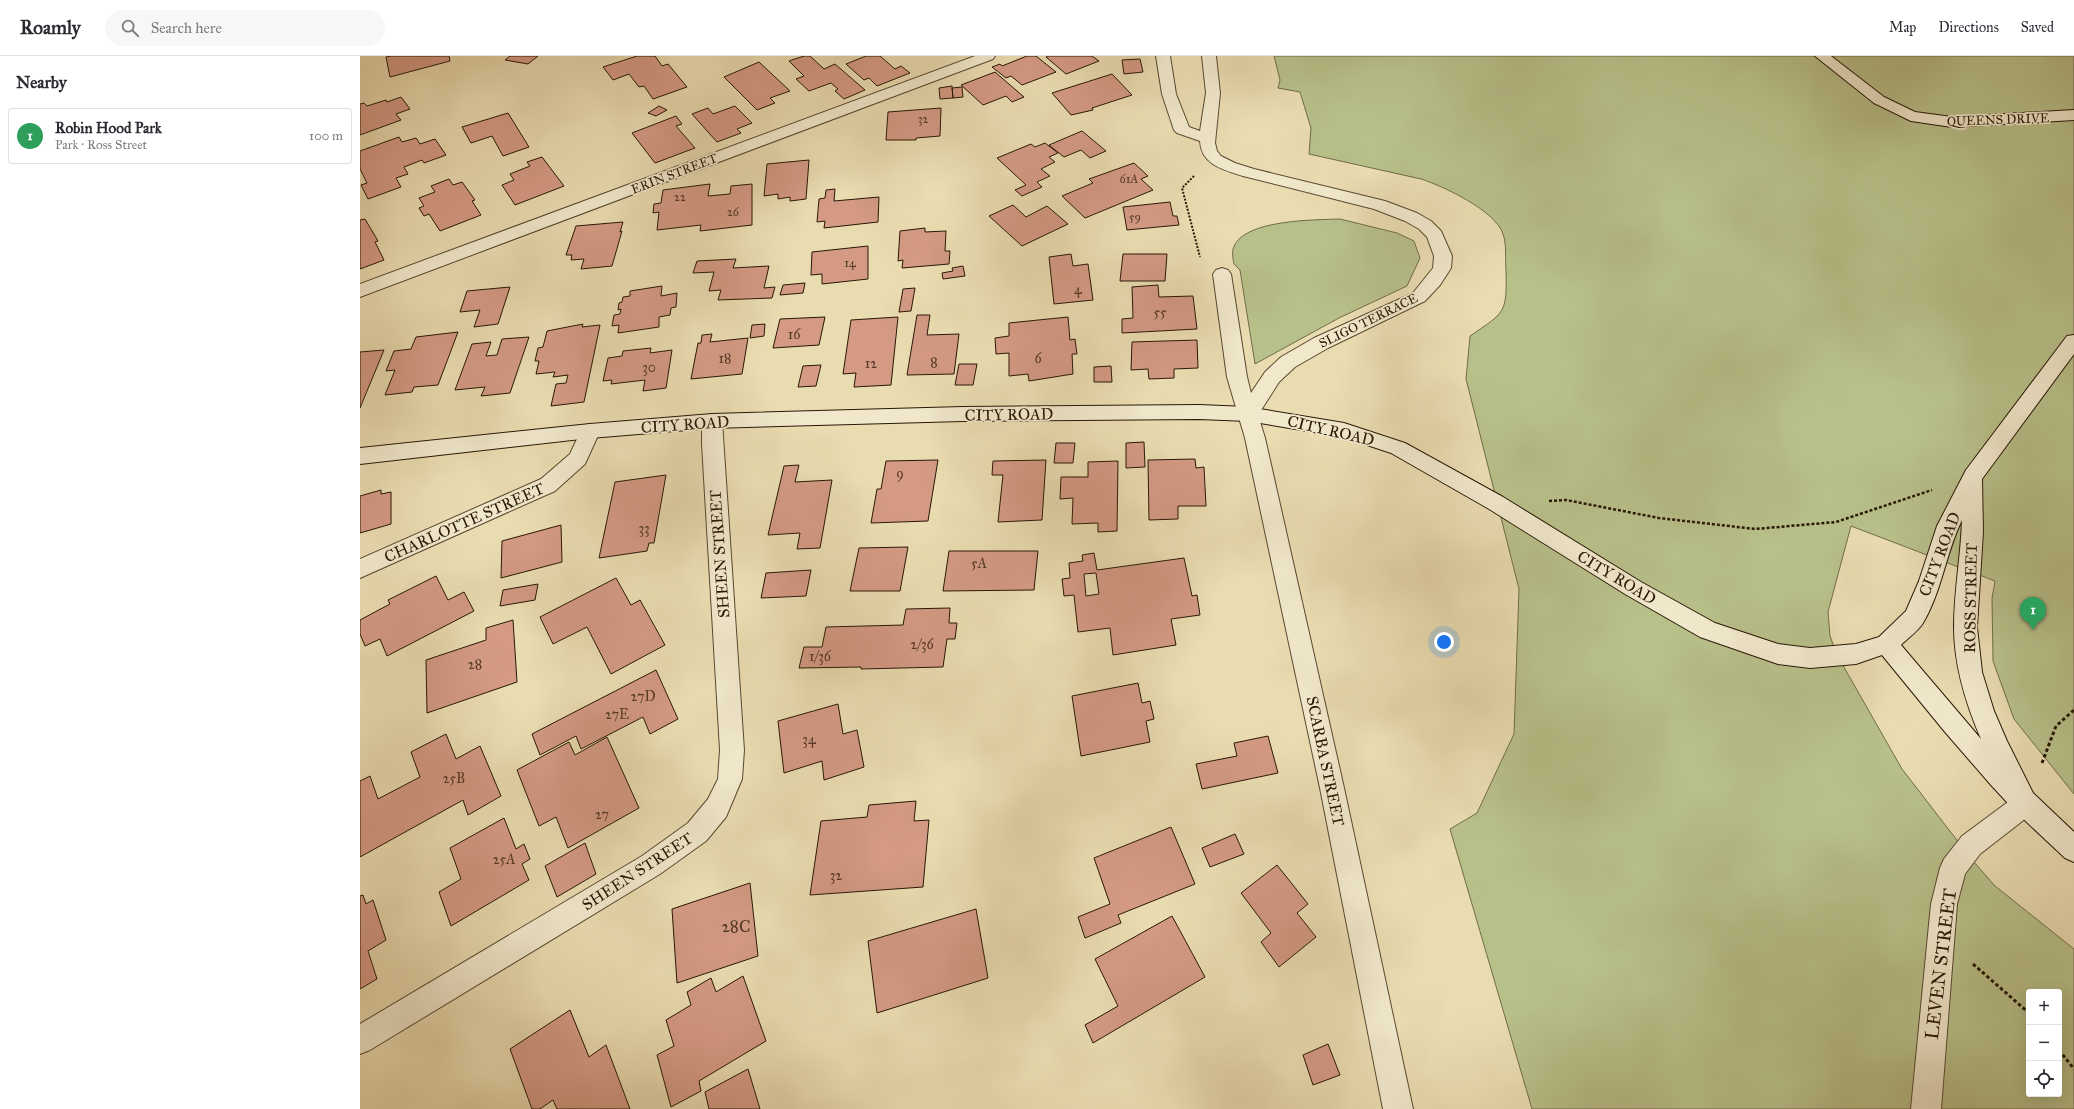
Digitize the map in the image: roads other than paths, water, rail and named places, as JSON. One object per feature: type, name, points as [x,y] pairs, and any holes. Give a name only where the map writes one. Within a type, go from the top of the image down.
[{"type":"street","name":"ERIN STREET","points":[[360,291],[988,56]]},
{"type":"street","points":[[1163,56],[1169,94],[1182,130],[1208,139]]},
{"type":"street","name":"SLIGO TERRACE","points":[[1209,56],[1213,94],[1208,148],[1212,156],[1230,167],[1379,205],[1411,217],[1425,225],[1435,235],[1443,256],[1442,268],[1419,297],[1321,343],[1288,362],[1272,377],[1248,414]]},
{"type":"street","name":"QUEENS DRIVE","points":[[1822,56],[1879,100],[1911,116],[1952,122],[2074,115]]},
{"type":"street","points":[[1222,274],[1237,377],[1248,414]]},
{"type":"street","name":"CITY ROAD","points":[[360,456],[590,431],[712,421],[963,414],[1192,412],[1248,414],[1344,430],[1398,448],[1496,503],[1633,588],[1708,630],[1778,654],[1810,658],[1856,654],[1887,644],[1914,617],[1930,582],[1948,526],[1973,476],[2074,341]]},
{"type":"street","name":"SCARBA STREET","points":[[1248,414],[1332,788],[1398,1109]]},
{"type":"street","name":"SHEEN STREET","points":[[360,1040],[650,865],[697,832],[718,808],[730,779],[732,750],[712,444],[712,421]]},
{"type":"street","name":"CHARLOTTE STREET","points":[[360,569],[548,485],[578,459],[590,431]]},
{"type":"street","name":"ROSS STREET","points":[[1973,476],[1966,651],[1975,690],[1989,729],[2025,804]]},
{"type":"street","name":"ROSS STREET","points":[[1887,644],[1923,689],[2025,804],[2074,849]]},
{"type":"street","name":"LEVEN STREET","points":[[1926,1109],[1944,904],[1953,868],[1971,845],[2025,804]]},
{"type":"place","name":"Robin Hood Park","points":[[2033,630]]}]
